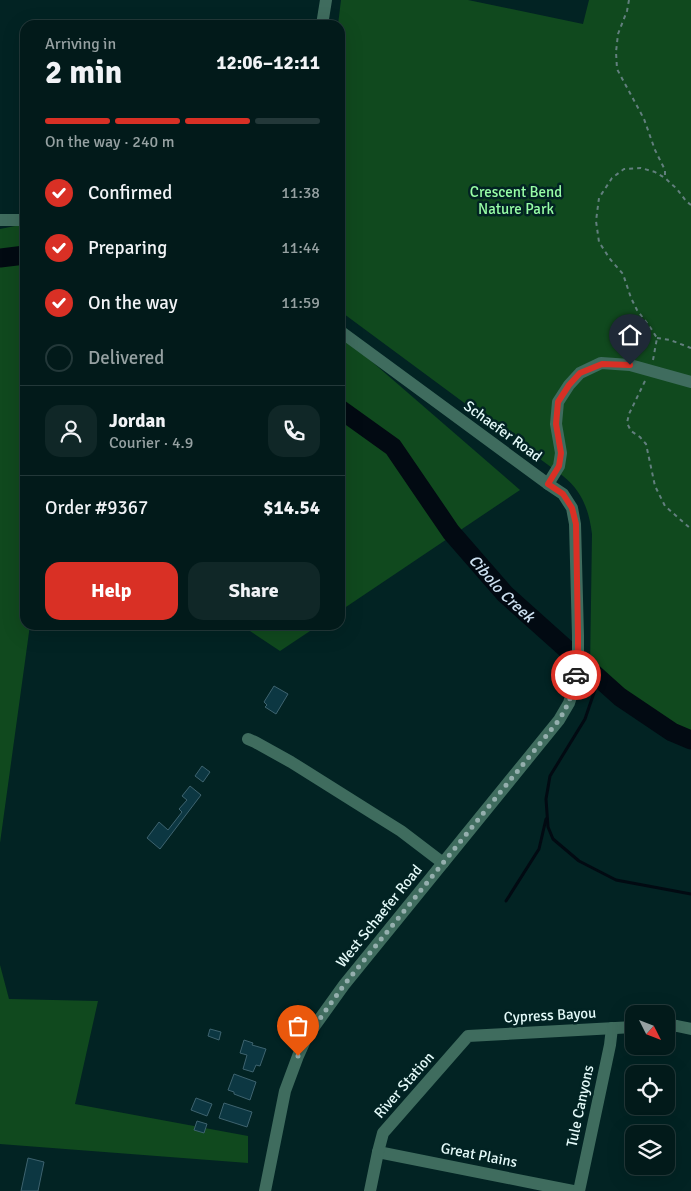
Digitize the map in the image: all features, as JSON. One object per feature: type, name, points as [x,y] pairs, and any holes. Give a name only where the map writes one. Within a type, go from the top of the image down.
[{"type":"street","points":[[323,20],[326,0]]},
{"type":"street","points":[[0,220],[20,220]]},
{"type":"street","name":"Schaefer Road","points":[[345,335],[563,494],[572,508],[576,524],[577,597]]},
{"type":"street","points":[[548,484],[559,466],[561,453],[556,424],[558,402],[569,385],[580,373],[602,364],[630,365],[691,382]]},
{"type":"street","name":"West Schaefer Road","points":[[265,1191],[285,1091],[306,1038],[344,985],[559,720],[569,703],[578,666],[577,597]]},
{"type":"street","points":[[248,739],[290,762],[377,816],[408,836],[443,863]]},
{"type":"street","points":[[675,1026],[691,1029]]},
{"type":"street","name":"Cypress Bayou","points":[[468,1036],[625,1027]]},
{"type":"street","name":"Tule Canyons","points":[[578,1191],[610,1045],[612,1028]]},
{"type":"street","name":"River Station","points":[[370,1191],[384,1133],[468,1036]]},
{"type":"street","name":"Great Plains","points":[[378,1152],[573,1191]]},
{"type":"path","points":[[629,0],[618,34],[617,69],[644,119],[654,150],[665,170],[665,178]]},
{"type":"path","points":[[691,205],[677,189],[655,172],[641,168],[624,169],[612,178],[599,198],[596,221],[599,242],[623,274],[631,298],[657,338],[650,370],[629,414],[627,423],[631,431],[646,444],[655,486],[665,506],[691,529]]},
{"type":"path","points":[[657,338],[670,340],[691,348]]},
{"type":"green space","name":"Crescent Bend Nature Park","points":[[341,0],[468,0],[583,24],[589,0],[691,0],[691,740],[672,732],[620,697],[590,669],[592,534],[587,509],[575,488],[563,476],[345,315],[345,20],[339,20]]},
{"type":"green space","points":[[20,225],[20,630],[29,630],[0,843],[0,229]]},
{"type":"green space","points":[[345,338],[520,490],[345,608]]},
{"type":"green space","points":[[248,630],[312,630],[280,651]]},
{"type":"green space","points":[[0,965],[9,999],[98,1001],[75,1104],[248,1136],[248,1163],[0,1144]]},
{"type":"building","points":[[274,686],[288,694],[276,714],[265,707],[267,705],[264,702]]},
{"type":"building","points":[[202,766],[210,772],[203,782],[195,776]]},
{"type":"building","points":[[190,786],[201,795],[160,849],[147,838],[159,822],[168,830],[182,812],[179,809],[187,800],[182,796]]},
{"type":"building","points":[[210,1029],[221,1032],[219,1040],[208,1036]]},
{"type":"building","points":[[244,1040],[253,1043],[252,1045],[266,1049],[260,1066],[256,1065],[253,1072],[243,1069],[247,1055],[240,1053]]},
{"type":"building","points":[[234,1074],[256,1082],[250,1100],[228,1090]]},
{"type":"building","points":[[196,1098],[212,1104],[207,1116],[191,1110]]},
{"type":"building","points":[[224,1103],[252,1112],[247,1127],[219,1118]]},
{"type":"building","points":[[197,1121],[207,1124],[204,1133],[194,1130]]},
{"type":"building","points":[[28,1158],[44,1162],[38,1191],[21,1191]]},
{"type":"waterway","name":"Cibolo Creek","points":[[0,258],[20,256]]},
{"type":"waterway","name":"Cibolo Creek","points":[[345,413],[393,447],[451,532],[505,594],[620,697],[672,732],[691,740]]},
{"type":"waterway","points":[[599,678],[585,719],[550,776],[546,799],[548,827],[553,839],[579,861],[616,880],[691,894]]},
{"type":"waterway","points":[[506,901],[539,849],[546,819]]},
{"type":"way so far","points":[[298,1056],[306,1038],[344,985],[559,720],[569,703],[576,675]]},
{"type":"route","points":[[576,675],[578,666],[576,524],[572,508],[563,494],[548,484],[559,466],[561,453],[556,424],[558,402],[569,385],[580,373],[602,364],[630,365]]}]
